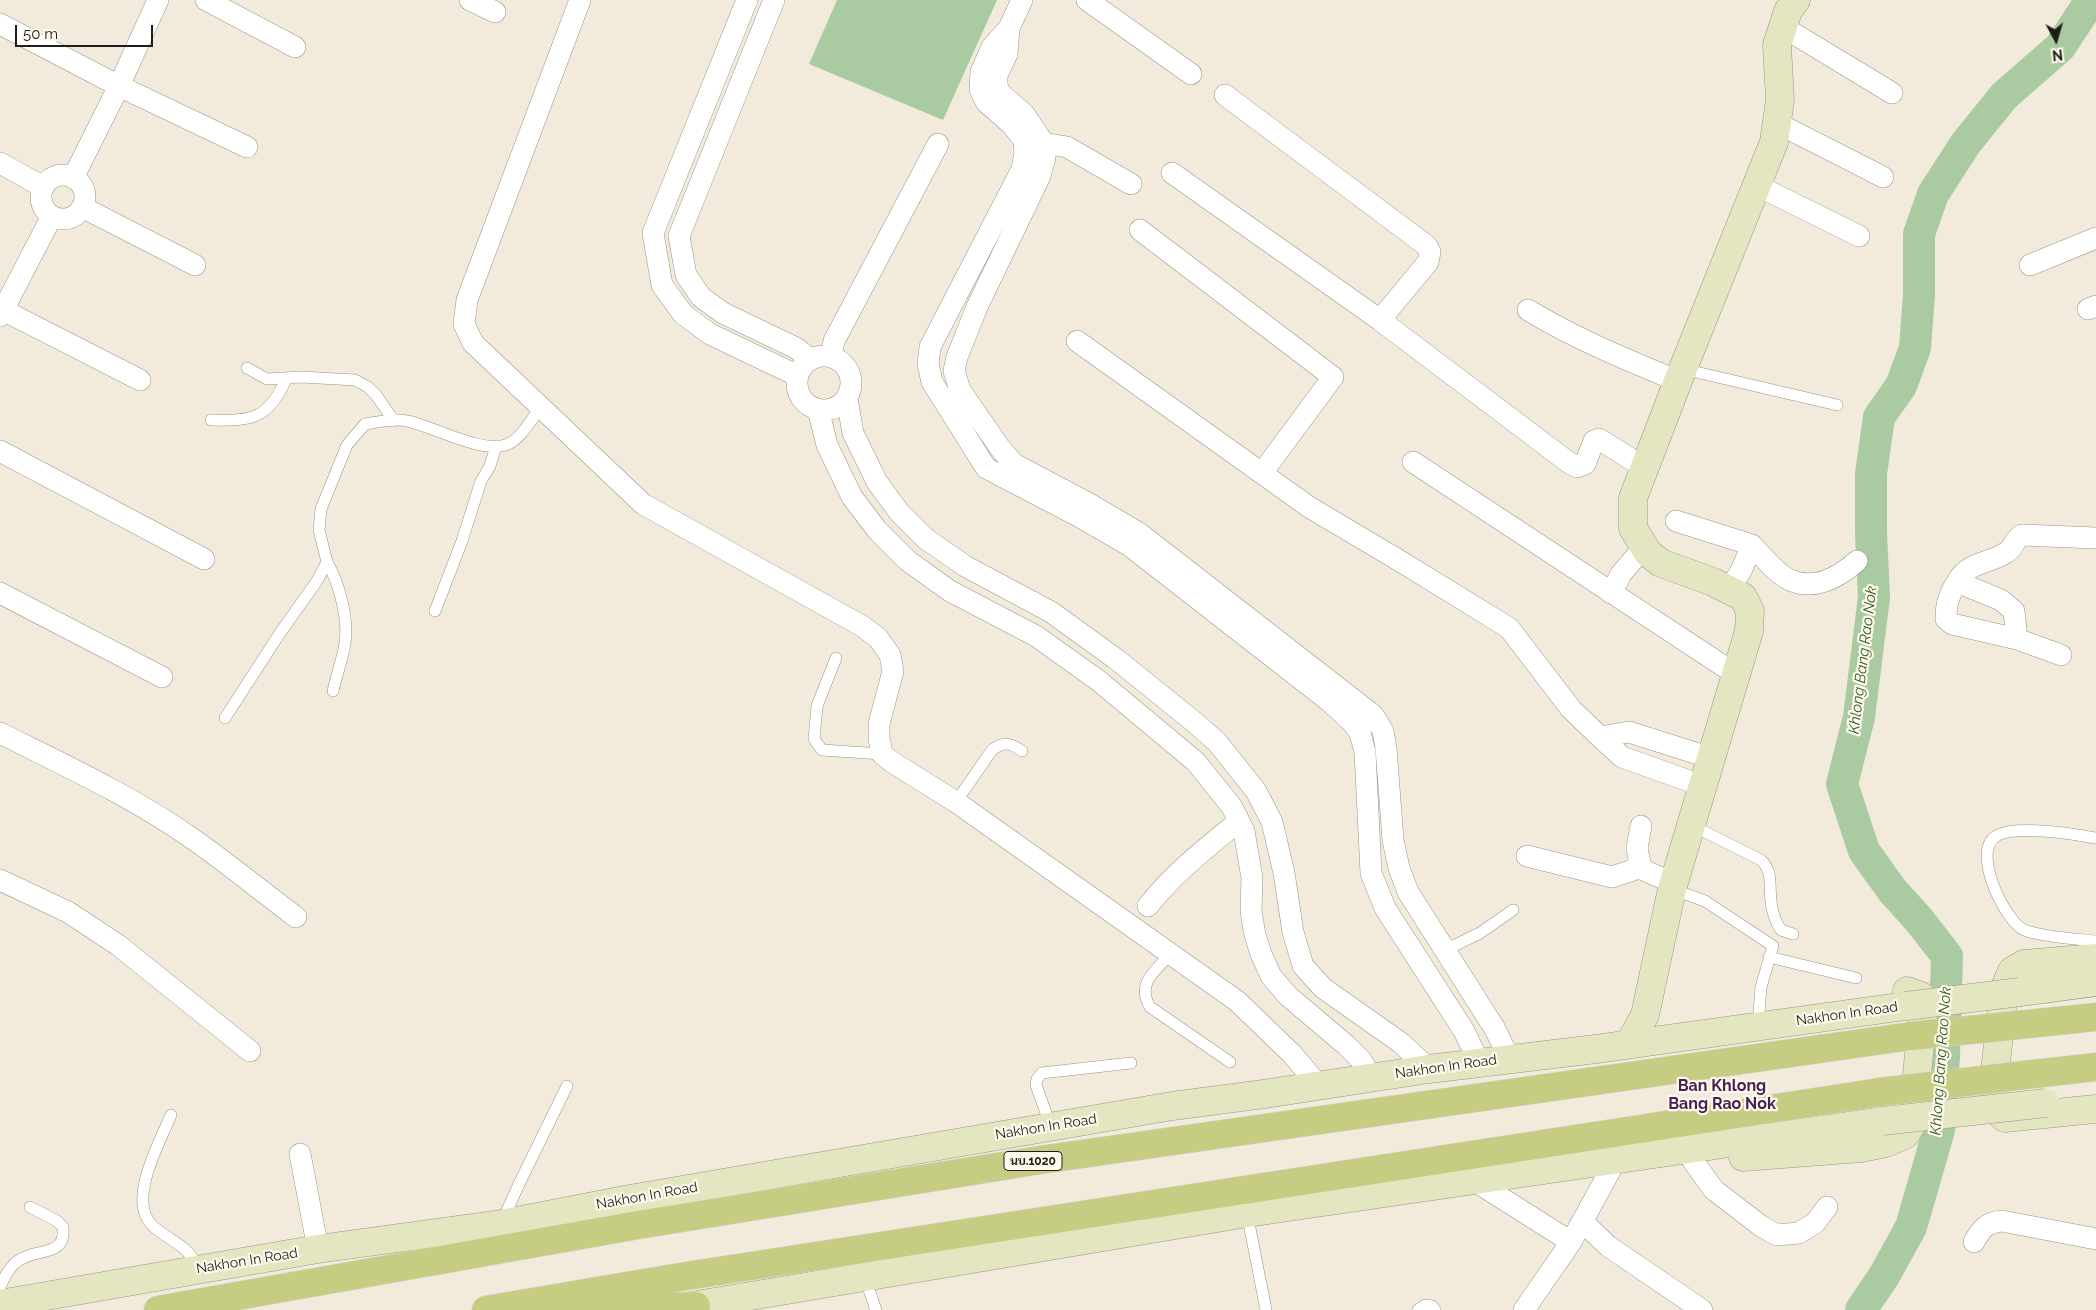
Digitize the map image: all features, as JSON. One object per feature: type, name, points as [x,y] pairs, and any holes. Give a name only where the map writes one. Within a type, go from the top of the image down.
[{"type":"main road","points":[[1629,1044],[1646,1015],[1673,886],[1737,675],[1749,631],[1750,611],[1743,597],[1729,589],[1661,563],[1648,554],[1633,528],[1633,498],[1680,375],[1758,186],[1774,142],[1780,100],[1777,45],[1788,11],[1796,0]]},
{"type":"main road","points":[[2096,958],[2024,964],[2012,971],[2004,990],[1992,1098],[1995,1109],[2005,1118],[2096,1109]]},
{"type":"main road","name":"Nakhon In Road","points":[[0,1304],[318,1249],[501,1224],[630,1199],[1172,1106],[1429,1069],[1480,1064],[1509,1058],[1629,1044],[2096,982]]},
{"type":"main road","points":[[1622,1158],[1693,1161],[1861,1148],[1886,1143],[1905,1135],[1912,1124],[1924,1005],[1920,996],[1910,991],[1876,992],[1691,1024],[1658,1040]]},
{"type":"main road","name":"Nakhon In Road","points":[[158,1310],[638,1225],[1040,1160],[1911,1036],[2096,1017]]},
{"type":"main road","points":[[486,1310],[690,1275],[1880,1092],[2096,1068]]},
{"type":"main road","points":[[668,1310],[1247,1213],[1882,1121],[2096,1096]]},
{"type":"main road","points":[[583,1310],[696,1306]]},
{"type":"street","points":[[73,178],[119,86],[158,0]]},
{"type":"street","points":[[206,0],[295,47]]},
{"type":"street","points":[[470,0],[494,12]]},
{"type":"street","points":[[580,0],[467,300],[464,324],[473,343],[643,504],[862,626],[878,638],[890,655],[892,671],[879,724],[882,754],[956,802],[1238,1001],[1292,1054],[1318,1086]]},
{"type":"street","points":[[747,0],[653,233],[662,285],[683,314],[710,334],[798,376]]},
{"type":"street","points":[[774,0],[679,236],[686,275],[701,297],[723,313],[796,348],[810,359]]},
{"type":"street","points":[[1022,0],[1009,28],[992,47],[981,72],[980,90],[986,102],[1033,141],[1045,157],[1040,176],[977,307],[957,357],[954,371],[960,390],[1000,448],[1014,464],[1084,510],[1130,546],[1334,694],[1372,715],[1384,731],[1393,840],[1399,868],[1408,892],[1495,1029],[1509,1058]]},
{"type":"street","points":[[1087,0],[1191,74]]},
{"type":"street","points":[[0,24],[119,86],[247,147]]},
{"type":"street","points":[[1783,26],[1892,93]]},
{"type":"street","points":[[728,46],[751,55]]},
{"type":"street","points":[[1226,95],[1427,246],[1430,252],[1428,262],[1380,320]]},
{"type":"street","points":[[1777,123],[1884,177]]},
{"type":"street","points":[[1033,141],[1067,147],[1131,184]]},
{"type":"street","points":[[1033,141],[1025,153],[1022,169],[930,347],[928,364],[932,382],[986,468],[1084,510]]},
{"type":"street","points":[[831,356],[834,342],[938,144]]},
{"type":"street","points":[[0,163],[43,187]]},
{"type":"street","points":[[1172,173],[1380,320],[1568,462],[1577,467],[1585,464],[1594,441],[1599,439],[1644,468]]},
{"type":"street","points":[[65,175],[73,178],[80,183],[84,191],[85,199],[82,208],[77,214],[69,218],[61,219],[52,216],[46,211],[42,203],[43,187],[56,176],[65,175]]},
{"type":"street","points":[[1758,186],[1860,236]]},
{"type":"street","points":[[82,208],[195,265]]},
{"type":"street","points":[[52,216],[1,313],[140,380]]},
{"type":"street","points":[[1140,230],[1332,377],[1262,473]]},
{"type":"street","points":[[2030,265],[2096,238]]},
{"type":"street","points":[[957,294],[977,307]]},
{"type":"street","points":[[1528,310],[1552,325],[1630,362],[1680,375]]},
{"type":"street","points":[[1076,341],[1309,507],[1400,560],[1509,628],[1571,710],[1622,757],[1703,786]]},
{"type":"street","points":[[820,356],[831,356],[841,361],[848,369],[852,379],[851,390],[847,399],[838,406],[828,410],[818,409],[808,405],[801,397],[797,387],[798,376],[802,366],[810,359],[820,356]]},
{"type":"street","points":[[847,399],[852,433],[877,482],[899,512],[926,539],[965,566],[1051,612],[1116,659],[1217,742],[1256,791],[1272,822],[1284,873],[1293,932],[1303,966],[1323,988],[1401,1043],[1429,1069]]},
{"type":"street","points":[[818,409],[827,445],[852,497],[877,530],[908,561],[950,591],[1036,636],[1099,681],[1196,762],[1232,807],[1244,831],[1252,878],[1251,911],[1261,954],[1271,976],[1288,996],[1320,1022],[1361,1060],[1372,1078]]},
{"type":"street","points":[[0,452],[204,559]]},
{"type":"street","points":[[1413,462],[1737,675]]},
{"type":"street","points":[[1676,521],[1752,545],[1788,580],[1804,583],[1824,583],[1842,574],[1857,561]]},
{"type":"street","points":[[2062,655],[2017,639],[1952,624],[1946,618],[1946,606],[1951,591],[1960,576],[1975,564],[2008,552],[2015,539],[2022,535],[2096,538]]},
{"type":"street","points":[[908,561],[926,539]]},
{"type":"street","points":[[1729,589],[1741,571],[1752,545]]},
{"type":"street","points":[[1611,593],[1621,574],[1644,547]]},
{"type":"street","points":[[1957,582],[2009,605],[2016,616],[2017,639]]},
{"type":"street","points":[[0,593],[162,677]]},
{"type":"street","points":[[1334,694],[1360,732],[1365,752],[1371,873],[1385,908],[1464,1031],[1480,1064]]},
{"type":"street","points":[[1174,743],[1193,721]]},
{"type":"street","points":[[1600,737],[1629,732],[1711,758]]},
{"type":"street","points":[[0,733],[65,765],[181,831],[296,917]]},
{"type":"street","points":[[1148,906],[1166,883],[1186,864],[1239,821]]},
{"type":"street","points":[[1641,826],[1637,848],[1641,869],[1673,886]]},
{"type":"street","points":[[1527,856],[1612,876],[1633,870],[1640,864]]},
{"type":"street","points":[[1252,878],[1284,873]]},
{"type":"street","points":[[0,880],[68,912],[118,945],[250,1051]]},
{"type":"street","points":[[1398,928],[1422,913]]},
{"type":"street","points":[[1320,1022],[1343,1002]]},
{"type":"street","points":[[300,1154],[318,1249]]},
{"type":"street","points":[[1524,1310],[1571,1242],[1622,1158]]},
{"type":"street","points":[[1693,1161],[1714,1190],[1761,1226],[1776,1234],[1798,1233],[1815,1224],[1827,1208]]},
{"type":"street","points":[[1473,1180],[1571,1242]]},
{"type":"street","points":[[1582,1221],[1608,1246],[1702,1310]]},
{"type":"street","points":[[1974,1242],[1984,1227],[1994,1222],[2002,1221],[2096,1239]]},
{"type":"lane","points":[[247,368],[268,379],[301,377],[355,380],[368,387],[376,395],[394,421]]},
{"type":"lane","points":[[1680,375],[1838,405]]},
{"type":"lane","points":[[211,420],[240,421],[266,412],[278,396],[286,379]]},
{"type":"lane","points":[[332,691],[344,649],[344,612],[336,577],[327,562],[319,530],[320,514],[347,445],[365,424],[406,421],[477,444],[506,445],[514,441],[541,407]]},
{"type":"lane","points":[[436,611],[481,482],[490,466],[496,446]]},
{"type":"lane","points":[[225,718],[280,633],[317,581],[327,562]]},
{"type":"lane","points":[[836,658],[817,706],[814,739],[822,750],[882,754]]},
{"type":"lane","points":[[956,802],[992,750],[999,744],[1011,743],[1022,751]]},
{"type":"lane","points":[[1691,825],[1761,860],[1767,866],[1774,919],[1781,930],[1792,934]]},
{"type":"lane","points":[[2096,838],[2057,832],[2013,832],[1997,835],[1989,843],[1986,856],[1993,886],[2006,909],[2023,930],[2063,938],[2096,941]]},
{"type":"lane","points":[[1673,886],[1705,901],[1772,946]]},
{"type":"lane","points":[[1445,950],[1480,933],[1513,910]]},
{"type":"lane","points":[[1759,1012],[1761,987],[1769,957],[1772,946],[1781,930]]},
{"type":"lane","points":[[1171,954],[1146,983],[1145,998],[1150,1007],[1230,1062]]},
{"type":"lane","points":[[1769,957],[1856,978]]},
{"type":"lane","points":[[1051,1127],[1036,1085],[1036,1079],[1042,1073],[1131,1063]]},
{"type":"lane","points":[[501,1224],[567,1086]]},
{"type":"lane","points":[[171,1115],[146,1174],[143,1198],[146,1216],[152,1226],[185,1247],[199,1269]]},
{"type":"lane","points":[[0,1287],[15,1263],[23,1257],[57,1248],[62,1242],[63,1227],[57,1221],[30,1207]]},
{"type":"lane","points":[[1247,1213],[1266,1310]]},
{"type":"lane","points":[[865,1278],[876,1310]]},
{"type":"lane","points":[[1418,1310],[1425,1305],[1432,1306],[1435,1310]]},
{"type":"shaded area","points":[[837,0],[997,0],[943,120],[809,64]]},
{"type":"waterway","name":"Khlong Bang Rao Nok","points":[[1861,1310],[1884,1276],[1911,1227],[1939,1130],[1944,1056],[1947,956],[1919,920],[1892,890],[1864,851],[1842,784],[1859,717],[1874,597],[1871,474],[1879,417],[1901,386],[1915,348],[1919,295],[1919,234],[1933,194],[1966,143],[2004,96],[2060,47],[2091,0]]},
{"type":"district","name":"Ban Khlong Bang Rao Nok","points":[[1722,1095]]}]
